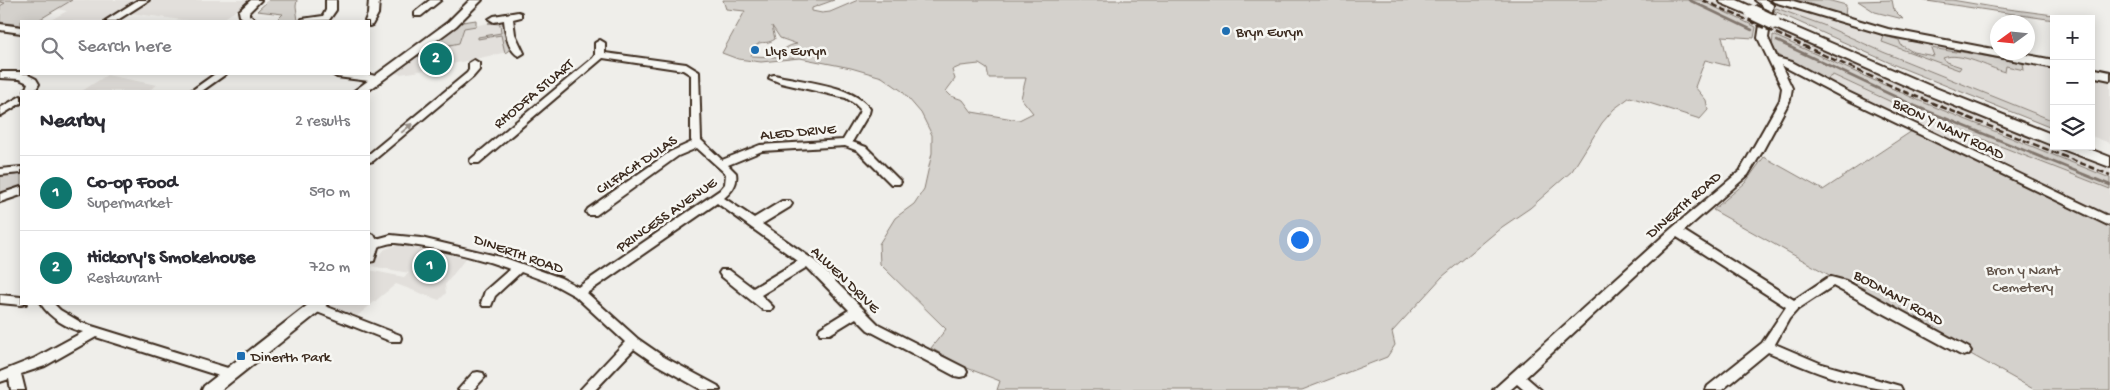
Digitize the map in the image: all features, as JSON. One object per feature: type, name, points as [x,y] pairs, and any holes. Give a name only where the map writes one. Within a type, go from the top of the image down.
[{"type":"highway","points":[[1726,0],[1756,7]]},
{"type":"highway","points":[[1740,0],[1775,19],[1923,88],[2050,139]]},
{"type":"highway","points":[[1775,19],[1939,89],[2050,132]]},
{"type":"highway","points":[[2095,149],[2110,155]]},
{"type":"highway","points":[[2078,150],[2110,162]]},
{"type":"main road","points":[[361,90],[452,24],[476,0]]},
{"type":"main road","points":[[1778,0],[1886,32],[2050,63]]},
{"type":"main road","points":[[2095,73],[2110,76]]},
{"type":"main road","points":[[211,390],[318,305]]},
{"type":"street","points":[[112,20],[144,0]]},
{"type":"street","points":[[251,20],[245,16],[244,11],[256,0]]},
{"type":"street","points":[[311,20],[326,18],[331,10],[332,0]]},
{"type":"street","points":[[370,20],[373,14],[374,0]]},
{"type":"street","points":[[418,14],[436,0]]},
{"type":"street","name":"DINERTH ROAD","points":[[1500,390],[1517,377],[1676,231],[1744,172],[1785,100],[1787,88],[1775,60],[1765,46],[1763,38],[1768,5],[1756,7]]},
{"type":"street","points":[[494,19],[513,16],[510,34],[519,53]]},
{"type":"street","points":[[0,27],[20,30]]},
{"type":"street","points":[[600,43],[600,56],[679,66],[696,74],[695,134],[698,144]]},
{"type":"street","name":"RHODFA STUART","points":[[475,161],[600,56]]},
{"type":"street","name":"BRON Y NANT ROAD","points":[[1775,60],[1789,64],[1844,94],[2110,222]]},
{"type":"street","points":[[370,157],[470,75],[474,70],[474,63]]},
{"type":"street","points":[[0,75],[22,75],[32,80],[34,84],[31,90]]},
{"type":"street","points":[[198,90],[220,75]]},
{"type":"street","points":[[345,75],[377,79]]},
{"type":"street","points":[[780,81],[846,94],[858,100],[865,109],[864,113],[846,143]]},
{"type":"street","points":[[0,113],[20,100]]},
{"type":"street","name":"ALED DRIVE","points":[[721,164],[760,148],[846,143],[862,149],[895,182]]},
{"type":"street","name":"PRINCESS AVENUE","points":[[579,293],[727,190],[732,179],[731,173],[698,144]]},
{"type":"street","name":"CILFACH DULAS","points":[[591,208],[674,154],[698,144]]},
{"type":"street","points":[[0,172],[20,170]]},
{"type":"street","points":[[0,198],[20,191]]},
{"type":"street","name":"ALWEN DRIVE","points":[[717,198],[807,261],[873,327],[960,372]]},
{"type":"street","points":[[754,223],[786,204]]},
{"type":"street","points":[[1676,231],[1794,306]]},
{"type":"street","name":"DINERTH ROAD","points":[[370,247],[391,240],[421,242],[475,254],[557,281],[579,293],[633,342],[659,360],[713,390]]},
{"type":"street","points":[[753,294],[807,261]]},
{"type":"street","points":[[487,305],[490,294],[519,267]]},
{"type":"street","points":[[725,273],[767,307]]},
{"type":"street","name":"BODNANT ROAD","points":[[1713,390],[1767,346],[1784,316],[1794,306],[1831,280],[1964,351]]},
{"type":"street","points":[[0,299],[20,301]]},
{"type":"street","points":[[48,305],[60,316],[78,326],[229,374]]},
{"type":"street","points":[[318,305],[395,338]]},
{"type":"street","points":[[825,331],[858,311]]},
{"type":"street","points":[[0,377],[40,362],[94,332]]},
{"type":"street","points":[[587,390],[633,342]]},
{"type":"street","points":[[1767,346],[1819,368],[1895,390]]},
{"type":"street","points":[[14,373],[18,390]]},
{"type":"street","points":[[465,390],[478,377]]},
{"type":"street","points":[[1517,377],[1534,390]]},
{"type":"shaded area","points":[[72,0],[136,0],[104,20],[51,20],[67,11],[57,9]]},
{"type":"shaded area","points":[[152,0],[252,0],[222,20],[182,20],[131,13]]},
{"type":"shaded area","points":[[1700,0],[1717,0],[1756,19],[1756,27]]},
{"type":"shaded area","points":[[1778,0],[1846,21],[1990,51],[1990,60],[2035,60],[2050,63],[2050,119],[1883,52],[1823,25],[1776,8],[1770,1]]},
{"type":"shaded area","points":[[488,23],[503,24],[507,52],[415,72],[395,73],[396,69],[442,38],[464,28]]},
{"type":"shaded area","points":[[1769,25],[1910,88],[2050,144],[2050,150],[2065,150],[2110,168],[2110,178],[1920,101],[1773,35]]},
{"type":"shaded area","points":[[2095,73],[2110,76],[2110,143],[2095,137]]},
{"type":"shaded area","points":[[107,75],[157,85],[150,90],[84,90]]},
{"type":"shaded area","points":[[1832,75],[1913,112],[2110,189],[2110,216],[1887,112],[1825,80]]},
{"type":"shaded area","points":[[397,245],[466,258],[445,285],[446,293],[439,300],[396,284],[357,316],[328,305],[370,305],[370,270],[404,277],[409,273],[371,266],[385,249]]},
{"type":"green space","points":[[0,0],[72,0],[39,20],[20,20],[20,25],[0,22],[0,6],[5,3],[0,2]]},
{"type":"green space","points":[[269,0],[297,0],[298,20],[277,20],[283,14],[257,11]]},
{"type":"green space","points":[[723,0],[834,0],[812,8],[812,11],[822,13],[830,12],[858,0],[1700,0],[1756,27],[1754,38],[1722,36],[1729,66],[1705,60],[1695,87],[1706,100],[1708,110],[1700,119],[1630,97],[1614,109],[1602,123],[1572,171],[1530,208],[1502,227],[1442,277],[1392,332],[1395,345],[1387,357],[1302,390],[997,390],[1000,381],[962,366],[931,348],[946,329],[880,264],[879,244],[895,218],[914,204],[924,189],[932,153],[932,135],[921,113],[902,91],[882,77],[851,68],[800,58],[761,62],[738,59],[722,53],[745,11],[726,9]],"holes":[[[772,26],[780,38],[797,44],[786,48],[778,57],[751,56],[756,45],[775,39]],[[979,64],[987,69],[989,78],[1026,78],[1021,98],[1033,113],[1019,120],[972,112],[963,100],[951,96],[946,91],[955,79],[952,70],[961,66]]]},
{"type":"green space","points":[[1787,0],[1827,0],[1846,5],[1845,17]]},
{"type":"green space","points":[[1892,0],[1894,10],[1903,19],[1875,12],[1858,1]]},
{"type":"green space","points":[[1920,0],[1952,0],[2054,15],[2050,15],[2050,19],[2035,17],[2035,15],[2020,15]]},
{"type":"green space","points":[[1776,8],[1823,25],[1883,52],[2050,119],[2050,127],[1897,66],[1774,11]]},
{"type":"green space","points":[[476,20],[476,26],[464,28],[459,43],[445,46],[436,53],[415,57],[442,38],[456,23]]},
{"type":"green space","points":[[504,20],[510,48],[505,53],[501,35],[478,39],[478,37],[501,33],[500,24],[488,23]]},
{"type":"green space","points":[[1773,35],[1920,101],[2110,178],[2110,189],[1913,112],[1833,75],[1825,80],[1780,57],[1772,47]]},
{"type":"green space","points":[[1884,36],[1899,40],[1901,45],[1913,52],[1934,56],[1931,48],[1990,57],[1990,60],[2023,63],[2024,70],[2006,66],[2005,72],[1966,58],[1950,56],[1943,58],[1946,62],[1961,67],[1959,70],[1882,42]]},
{"type":"green space","name":"Bron y Nant Cemetery","points":[[1912,131],[2110,225],[2110,390],[2035,390],[1713,210],[1745,183],[1764,157],[1823,190]]},
{"type":"green space","points":[[20,172],[20,188],[0,195],[0,174]]},
{"type":"waterway","points":[[1689,0],[1752,30]]},
{"type":"waterway","points":[[1777,41],[1915,106],[2110,185]]},
{"type":"railway","points":[[1703,0],[1905,92],[2110,175]]},
{"type":"place","name":"Bryn Euryn","points":[[1226,31]]},
{"type":"place","name":"Llys Euryn","points":[[755,50]]},
{"type":"place","name":"Hickory's Smokehouse","points":[[436,59]]},
{"type":"place","name":"Co-op Food","points":[[430,266]]},
{"type":"place","name":"Dinerth Park","points":[[241,356]]}]
